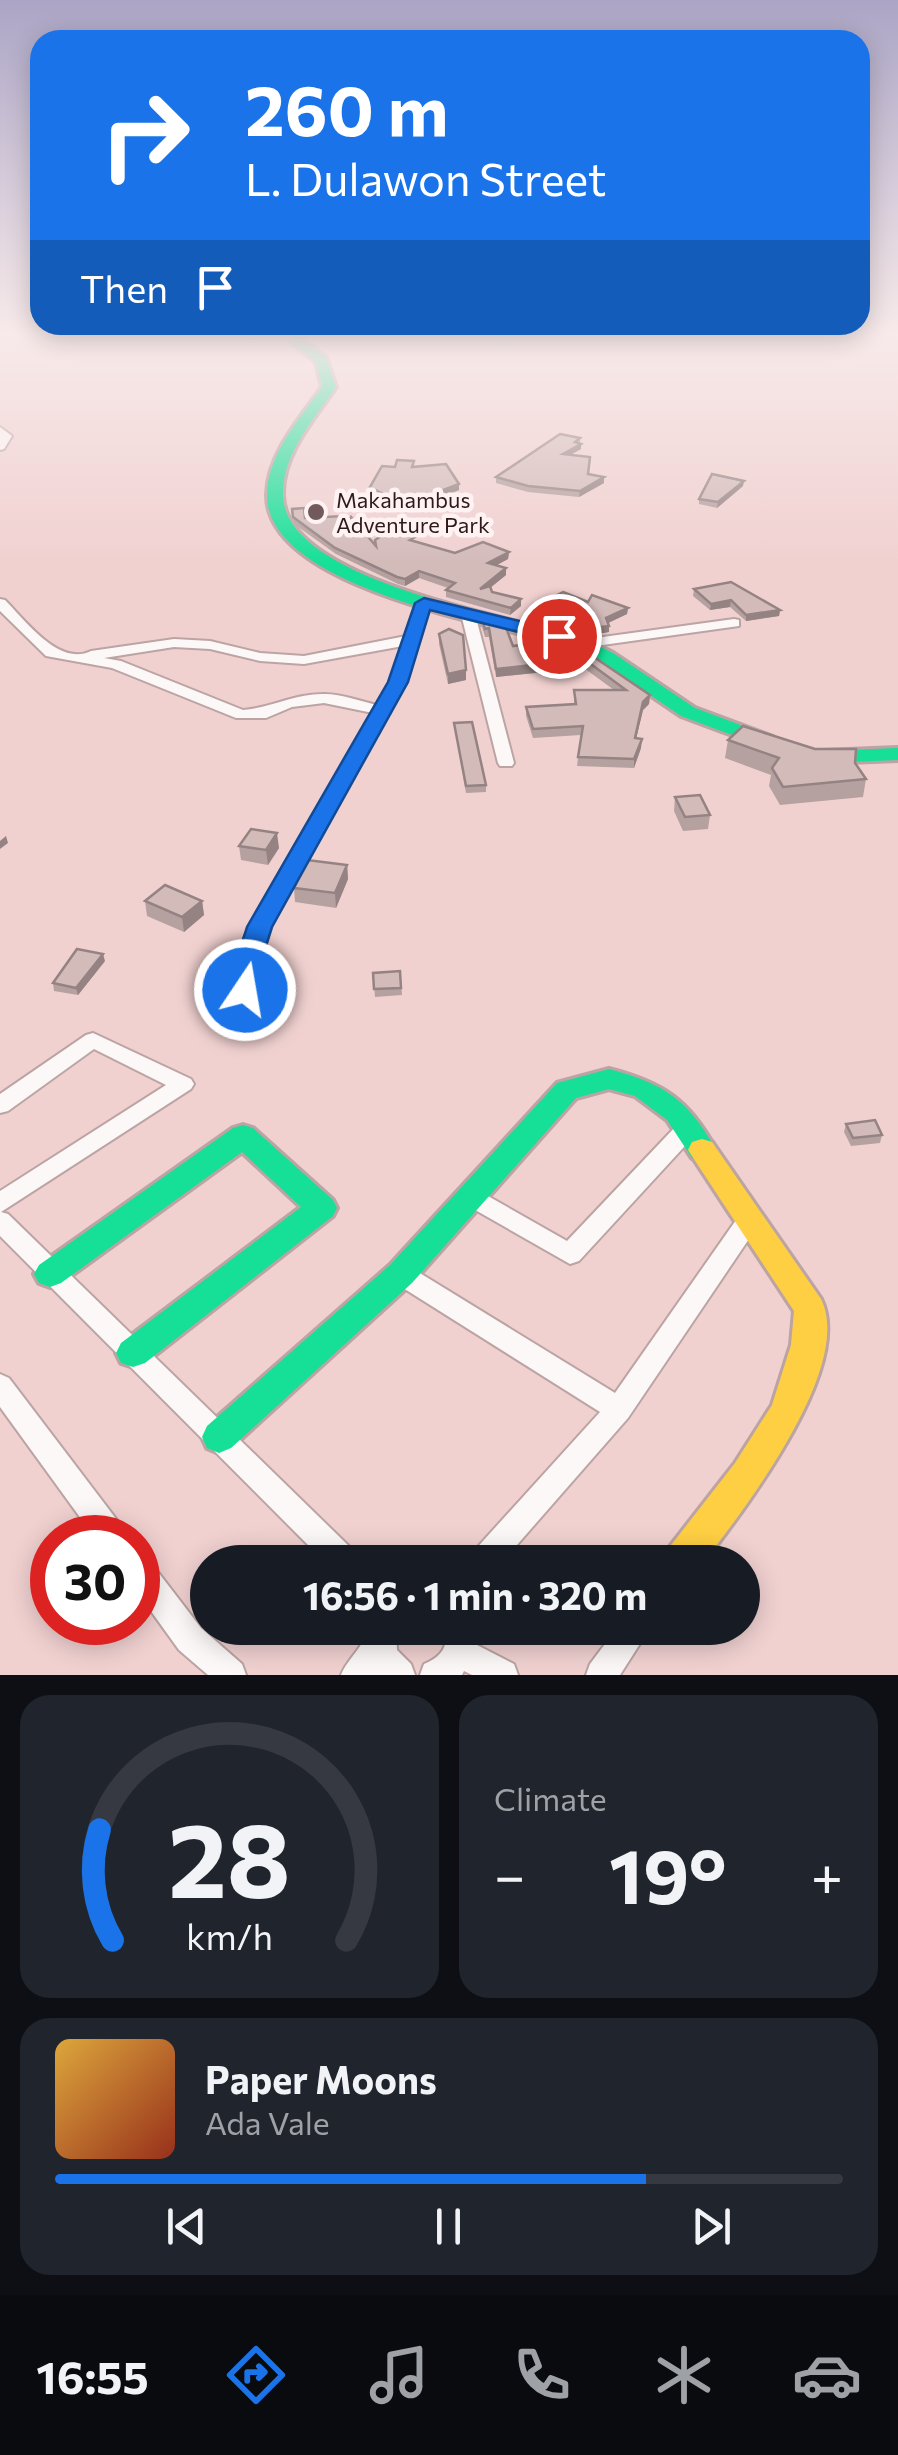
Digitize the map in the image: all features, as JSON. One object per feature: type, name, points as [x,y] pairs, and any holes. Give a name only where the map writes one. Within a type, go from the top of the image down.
[{"type":"street","points":[[316,408],[282,459],[274,486],[282,528],[332,568],[424,603],[581,644],[688,712],[796,750],[853,758],[898,754]]},
{"type":"street","points":[[0,430],[6,436],[0,447]]},
{"type":"street","points":[[0,603],[46,649],[135,670],[241,714],[266,713],[289,703],[324,698],[379,710]]},
{"type":"street","points":[[245,990],[247,968],[260,927],[398,682],[424,603]]},
{"type":"street","points":[[468,614],[506,763]]},
{"type":"street","points":[[581,644],[734,622]]},
{"type":"street","points":[[81,658],[174,642],[210,645],[260,658],[304,660],[410,640]]},
{"type":"street","points":[[0,1105],[94,1040],[183,1084],[0,1202]]},
{"type":"street","points":[[219,1437],[401,1274],[567,1090],[610,1079],[644,1088],[663,1099],[688,1129],[810,1309],[814,1331],[797,1395],[693,1545]]},
{"type":"street","points":[[471,1197],[570,1254],[688,1129]]},
{"type":"street","points":[[50,1274],[243,1136],[322,1208],[132,1353]]},
{"type":"street","points":[[498,1545],[619,1410],[749,1220]]},
{"type":"street","points":[[0,1221],[328,1545]]},
{"type":"street","points":[[401,1274],[619,1410]]},
{"type":"street","points":[[0,1386],[96,1515]]},
{"type":"street","points":[[160,1599],[190,1639],[231,1675]]},
{"type":"street","points":[[356,1675],[375,1645]]},
{"type":"street","points":[[382,1645],[387,1665],[400,1675]]},
{"type":"street","points":[[435,1675],[449,1670],[457,1645]]},
{"type":"street","points":[[466,1645],[502,1675]]},
{"type":"street","points":[[601,1675],[623,1645]]},
{"type":"building","points":[[560,434],[580,438],[575,442],[581,444],[563,454],[590,457],[588,474],[604,477],[580,491],[528,486],[496,477]]},
{"type":"building","points":[[397,460],[414,461],[412,467],[446,464],[459,484],[404,505],[370,487],[382,466],[395,467]]},
{"type":"building","points":[[712,474],[744,481],[718,502],[699,499]]},
{"type":"building","points":[[304,508],[305,518],[344,516],[341,534],[351,517],[376,546],[375,540],[392,529],[417,536],[410,540],[455,553],[483,542],[509,552],[488,563],[506,568],[480,589],[490,586],[492,592],[521,599],[511,608],[446,590],[455,583],[419,571],[405,579],[397,577],[335,548],[293,517],[292,509]]},
{"type":"building","points":[[731,582],[780,610],[746,615],[731,600],[711,604],[694,589]]},
{"type":"building","points":[[563,592],[588,602],[592,595],[628,608],[606,618],[609,626],[586,629],[565,623],[572,617],[542,603]]},
{"type":"building","points":[[482,618],[505,625],[513,646],[559,639],[573,643],[650,695],[643,702],[635,738],[642,739],[634,759],[578,757],[583,726],[533,729],[526,707],[576,704],[574,690],[626,690],[584,659],[496,669],[489,628],[485,629]]},
{"type":"building","points":[[449,629],[463,635],[466,670],[448,674],[439,634]]},
{"type":"building","points":[[472,722],[486,785],[466,786],[454,723]]},
{"type":"building","points":[[743,726],[815,749],[856,749],[855,763],[866,779],[783,787],[772,768],[779,758],[728,740]]},
{"type":"building","points":[[700,795],[710,815],[685,817],[675,797]]},
{"type":"building","points":[[251,829],[277,833],[266,850],[239,846]]},
{"type":"building","points":[[307,860],[347,865],[335,893],[294,888]]},
{"type":"building","points":[[165,885],[202,901],[182,917],[145,901]]},
{"type":"building","points":[[77,949],[103,954],[76,988],[53,983]]},
{"type":"building","points":[[400,971],[401,988],[374,989],[373,973]]},
{"type":"building","points":[[875,1120],[882,1135],[853,1138],[846,1124]]},
{"type":"traffic: fast","points":[[314,408],[288,447],[276,481],[278,516],[296,542],[327,564],[367,583],[593,649],[688,712],[766,741]]},
{"type":"traffic: fast","points":[[823,757],[898,754]]},
{"type":"traffic: fast","points":[[219,1437],[401,1274],[567,1090],[609,1079],[644,1088],[677,1113],[702,1150]]},
{"type":"traffic: fast","points":[[50,1274],[243,1136],[322,1208],[133,1353]]},
{"type":"traffic: slow","points":[[694,1545],[768,1445],[785,1413],[808,1345],[810,1309],[702,1150]]},
{"type":"place","name":"Makahambus Adventure Park","points":[[316,512]]},
{"type":"route","points":[[245,990],[247,968],[260,927],[398,682],[424,603],[559,636]]}]
